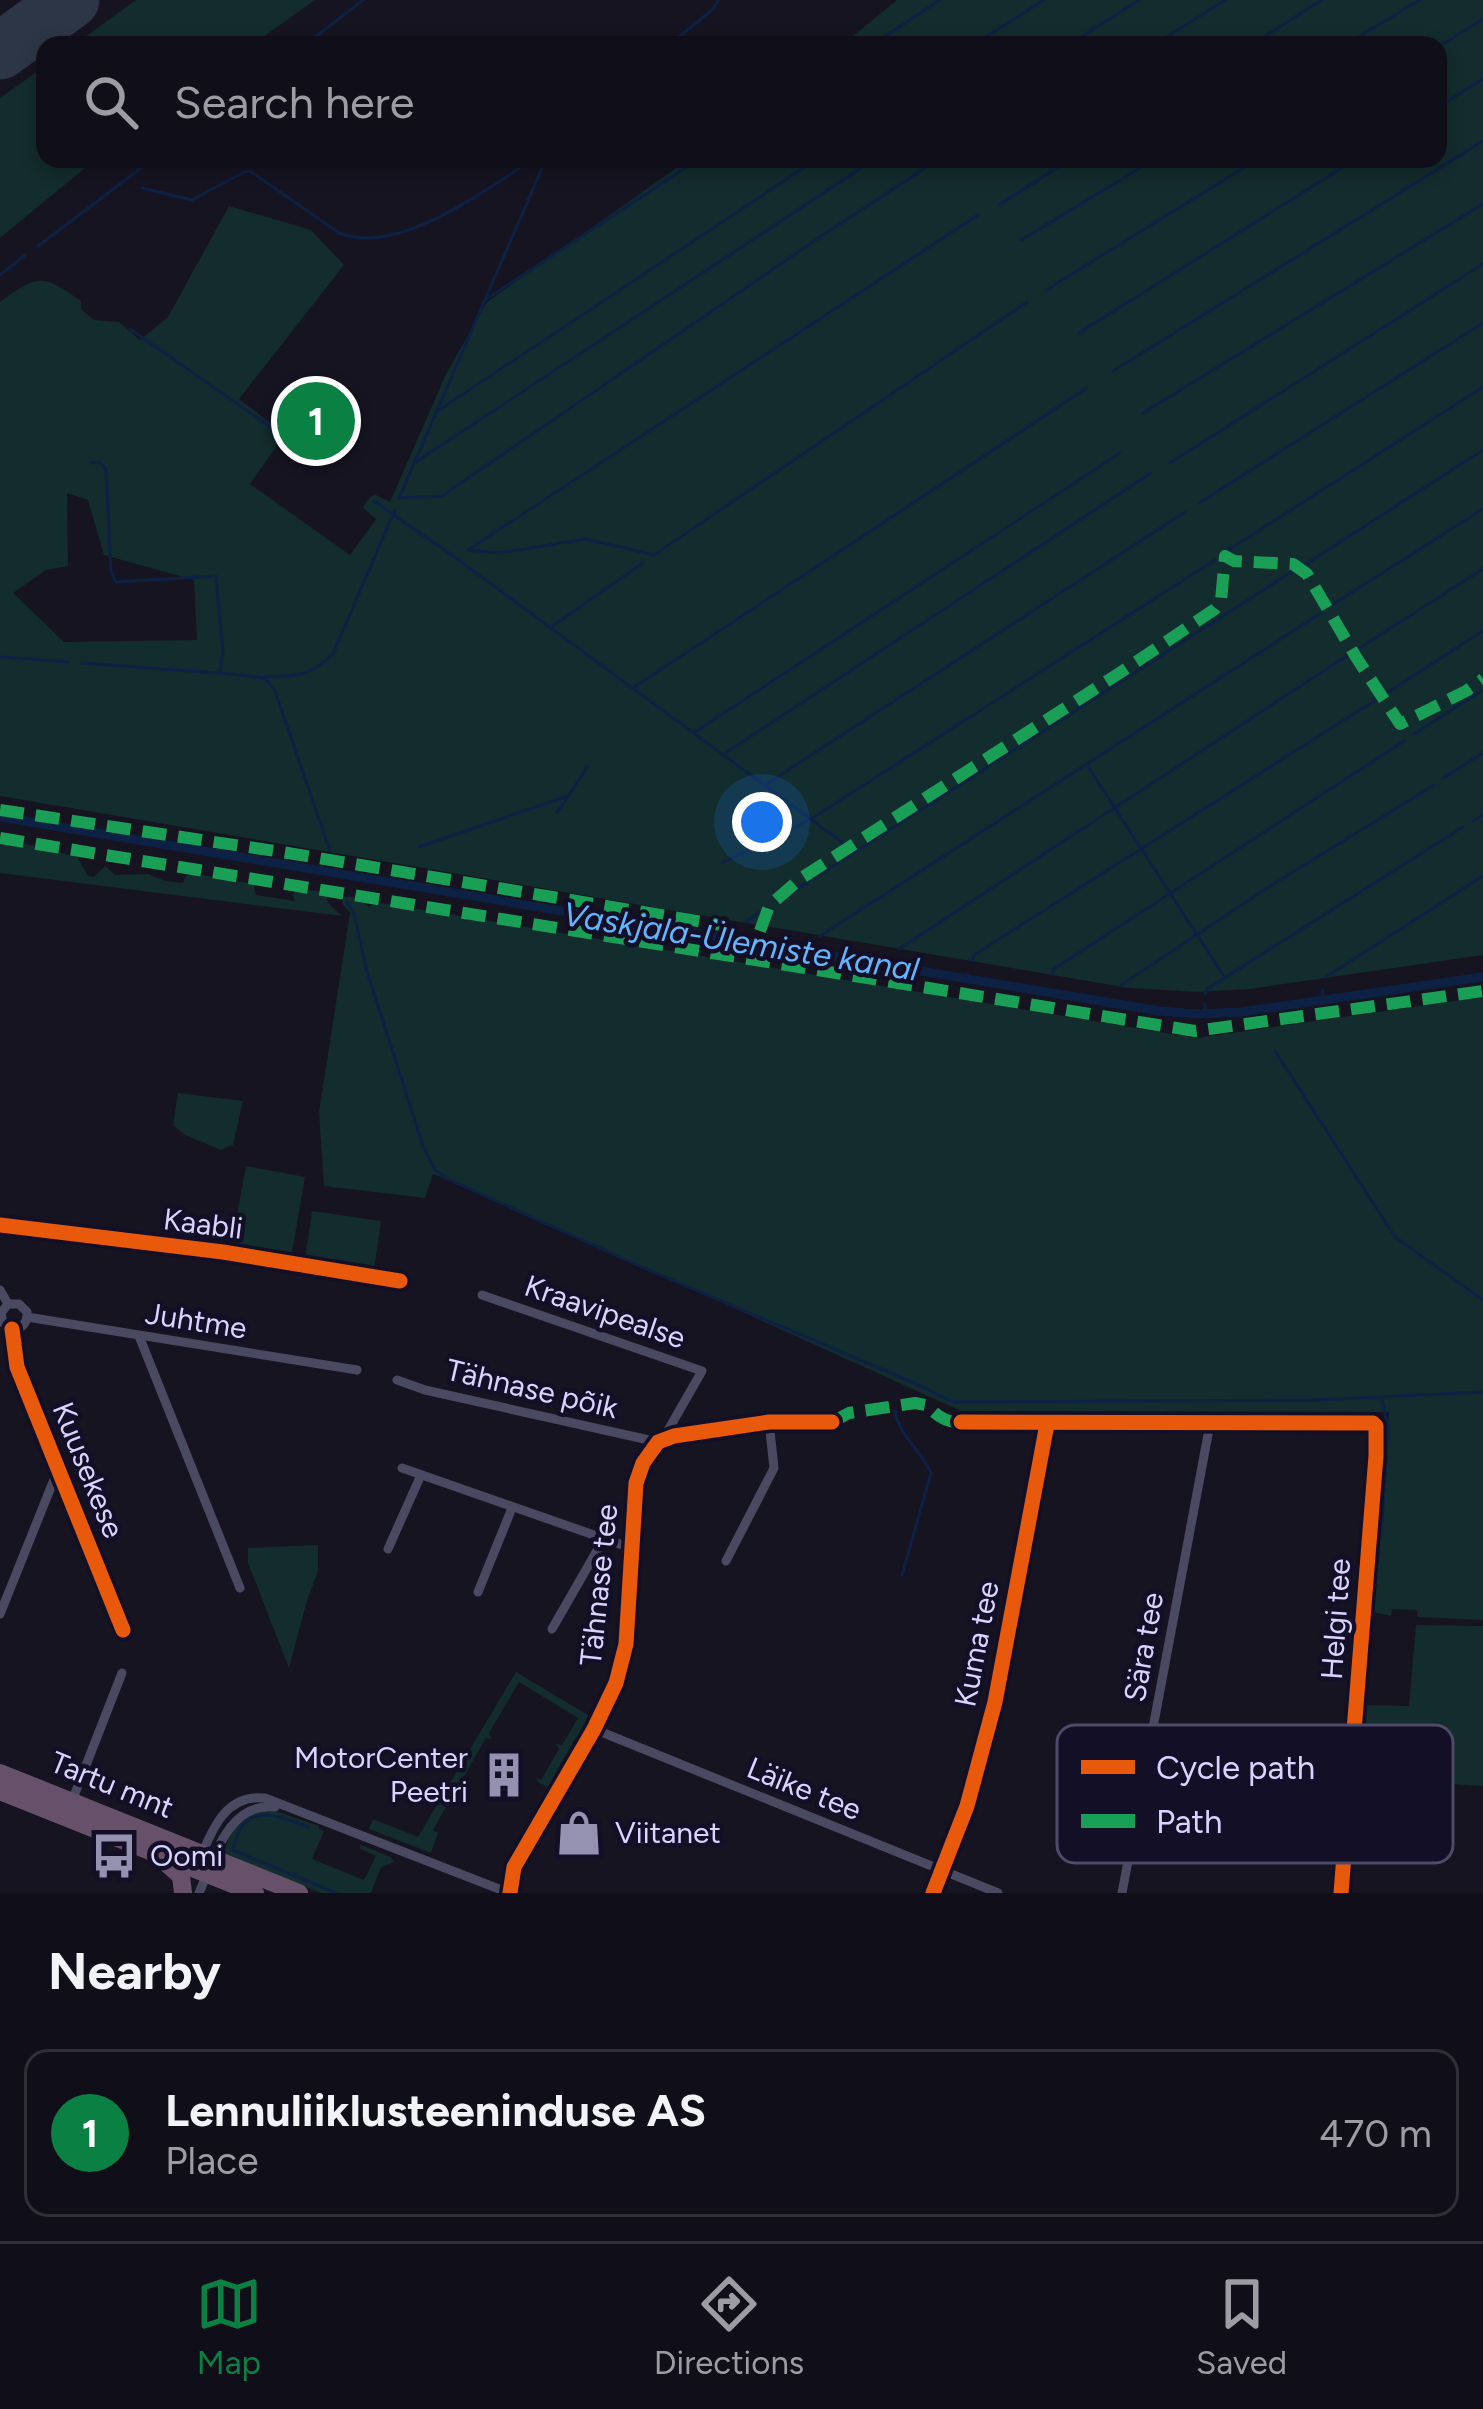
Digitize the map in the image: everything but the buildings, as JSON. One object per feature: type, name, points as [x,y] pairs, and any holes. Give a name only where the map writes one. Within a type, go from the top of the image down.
[{"type":"highway","name":"Tartu mnt","points":[[0,1773],[206,1863]]},
{"type":"highway","name":"Tartu mnt","points":[[0,1791],[145,1848],[206,1863]]},
{"type":"highway","points":[[145,1848],[177,1870],[184,1893]]},
{"type":"highway","points":[[206,1863],[255,1893]]},
{"type":"highway","points":[[206,1863],[299,1893]]},
{"type":"street","name":"Kaabli","points":[[0,1225],[223,1252],[400,1281]]},
{"type":"street","name":"Juhtme","points":[[0,1291],[8,1304]]},
{"type":"street","name":"Kraavipealse","points":[[482,1295],[702,1371],[658,1442]]},
{"type":"street","name":"Juhtme","points":[[12,1329],[1,1318],[4,1308],[13,1303],[24,1307],[27,1317],[357,1370]]},
{"type":"street","points":[[12,1329],[22,1327],[27,1317]]},
{"type":"street","name":"Kuusekese","points":[[12,1329],[17,1367],[123,1630]]},
{"type":"street","points":[[139,1336],[240,1588]]},
{"type":"street","name":"Tähnase põik","points":[[397,1380],[658,1442]]},
{"type":"street","points":[[658,1442],[769,1422],[832,1423]]},
{"type":"street","points":[[726,1561],[774,1468],[769,1422]]},
{"type":"street","points":[[961,1422],[1210,1424]]},
{"type":"street","name":"Helgi tee","points":[[1210,1424],[1372,1423],[1377,1432],[1354,1725]]},
{"type":"street","name":"Kuma tee","points":[[933,1893],[967,1806],[995,1702],[1047,1424]]},
{"type":"street","name":"Sära tee","points":[[1155,1725],[1210,1424]]},
{"type":"street","name":"Tähnase tee","points":[[510,1891],[521,1854],[616,1683],[626,1644],[638,1472],[658,1442]]},
{"type":"street","points":[[402,1468],[634,1549]]},
{"type":"street","points":[[0,1613],[53,1482],[61,1474]]},
{"type":"street","points":[[388,1550],[421,1475]]},
{"type":"street","points":[[478,1592],[512,1508]]},
{"type":"street","points":[[552,1629],[603,1540]]},
{"type":"street","points":[[72,1801],[122,1672]]},
{"type":"street","name":"Läike tee","points":[[594,1729],[998,1893]]},
{"type":"street","points":[[200,1893],[222,1814],[253,1797],[510,1891]]},
{"type":"street","points":[[184,1893],[206,1863]]},
{"type":"street","name":"Sära tee","points":[[1125,1893],[1129,1863]]},
{"type":"street","name":"Helgi tee","points":[[1341,1893],[1343,1863]]},
{"type":"green space","points":[[136,0],[315,0],[265,36],[86,36]]},
{"type":"green space","points":[[897,0],[1483,0],[1483,955],[1250,989],[1129,988],[0,796],[0,302],[32,282],[48,282],[81,301],[81,309],[94,320],[119,322],[140,340],[168,317],[229,206],[311,230],[344,265],[239,399],[277,428],[277,446],[250,484],[350,555],[376,519],[363,508],[365,504],[376,495],[390,502],[446,374],[487,302],[676,168],[1447,168],[1447,36],[853,36]],"holes":[[[67,493],[88,500],[104,555],[194,580],[197,640],[64,642],[13,593],[46,570],[68,566]]]},
{"type":"green space","points":[[36,72],[36,168],[85,168],[0,238],[0,98]]},
{"type":"green space","points":[[0,840],[77,857],[88,876],[94,877],[105,866],[115,875],[148,874],[183,883],[191,873],[253,884],[256,895],[295,901],[296,890],[323,891],[342,916],[0,873]]},
{"type":"green space","points":[[344,897],[357,897],[369,907],[376,902],[1196,1038],[1483,997],[1483,1620],[1418,1617],[1417,1610],[1392,1609],[1391,1616],[1373,1612],[1389,1412],[961,1411],[433,1174],[425,1198],[324,1186],[319,1112],[350,913],[342,903]]},
{"type":"green space","points":[[178,1093],[243,1101],[233,1145],[221,1150],[173,1125]]},
{"type":"green space","points":[[246,1166],[305,1177],[291,1258],[231,1247]]},
{"type":"green space","points":[[312,1211],[381,1221],[374,1270],[305,1260]]},
{"type":"green space","points":[[318,1545],[318,1571],[289,1668],[248,1563],[248,1548]]},
{"type":"green space","points":[[1416,1625],[1483,1626],[1483,1786],[1453,1784],[1453,1725],[1363,1725],[1365,1705],[1409,1706]]},
{"type":"green space","points":[[516,1672],[593,1718],[560,1765],[565,1768],[556,1784],[548,1787],[536,1778],[541,1780],[559,1749],[556,1744],[562,1745],[578,1718],[519,1682],[489,1733],[492,1739],[486,1738],[460,1783],[464,1789],[457,1787],[433,1830],[438,1833],[431,1853],[369,1829],[373,1819],[418,1837]]},
{"type":"green space","points":[[270,1809],[324,1831],[312,1859],[364,1880],[376,1856],[359,1848],[361,1845],[394,1862],[381,1867],[371,1893],[321,1893],[223,1853],[239,1823]]},
{"type":"waterway","points":[[317,36],[363,0]]},
{"type":"waterway","points":[[680,36],[719,0]]},
{"type":"waterway","points":[[886,36],[940,0]]},
{"type":"waterway","points":[[987,36],[1044,0]]},
{"type":"waterway","points":[[1083,36],[1139,0]]},
{"type":"waterway","points":[[1168,36],[1225,0]]},
{"type":"waterway","points":[[1265,36],[1322,0]]},
{"type":"waterway","points":[[1360,36],[1420,0]]},
{"type":"waterway","points":[[1447,41],[1483,19]]},
{"type":"waterway","points":[[1447,101],[1483,79]]},
{"type":"waterway","points":[[1447,163],[1483,141]]},
{"type":"waterway","points":[[38,246],[141,168]]},
{"type":"waterway","points":[[142,188],[192,200],[250,171],[339,233],[363,238],[388,236],[441,216],[520,168]]},
{"type":"waterway","points":[[542,168],[399,498],[442,496],[925,168]]},
{"type":"waterway","points":[[485,300],[685,168]]},
{"type":"waterway","points":[[439,410],[803,168]]},
{"type":"waterway","points":[[416,462],[861,168]]},
{"type":"waterway","points":[[999,205],[1057,168]]},
{"type":"waterway","points":[[1021,240],[1140,168]]},
{"type":"waterway","points":[[1046,290],[1243,168]]},
{"type":"waterway","points":[[1079,333],[1342,168]]},
{"type":"waterway","points":[[1113,371],[1440,168]]},
{"type":"waterway","points":[[1143,413],[1483,204]]},
{"type":"waterway","points":[[468,550],[978,215]]},
{"type":"waterway","points":[[0,275],[25,255]]},
{"type":"waterway","points":[[1170,463],[1483,264]]},
{"type":"waterway","points":[[468,550],[498,553],[586,539],[654,555],[1027,302]]},
{"type":"waterway","points":[[1199,503],[1483,323]]},
{"type":"waterway","points":[[130,329],[285,437]]},
{"type":"waterway","points":[[1227,551],[1483,387]]},
{"type":"waterway","points":[[633,688],[1087,388]]},
{"type":"waterway","points":[[1306,564],[1483,450]]},
{"type":"waterway","points":[[695,732],[1120,453]]},
{"type":"waterway","points":[[91,463],[99,462],[106,469],[111,571],[116,582],[216,576],[223,652],[220,673],[265,678],[275,691],[330,851]]},
{"type":"waterway","points":[[727,752],[1151,473]]},
{"type":"waterway","points":[[374,501],[843,843]]},
{"type":"waterway","points":[[1332,605],[1483,509]]},
{"type":"waterway","points":[[265,677],[302,674],[333,654],[395,510]]},
{"type":"waterway","points":[[765,785],[1185,512]]},
{"type":"waterway","points":[[722,863],[811,819],[1215,560]]},
{"type":"waterway","points":[[551,627],[643,563]]},
{"type":"waterway","points":[[1358,649],[1483,569]]},
{"type":"waterway","points":[[777,902],[1293,571]]},
{"type":"waterway","points":[[820,936],[1321,613]]},
{"type":"waterway","points":[[1385,694],[1483,631]]},
{"type":"waterway","points":[[899,949],[1348,655]]},
{"type":"waterway","points":[[0,657],[68,662]]},
{"type":"waterway","points":[[82,663],[218,673]]},
{"type":"waterway","points":[[1414,734],[1483,690]]},
{"type":"waterway","points":[[972,961],[974,955],[1377,699]]},
{"type":"waterway","points":[[1052,974],[1404,741]]},
{"type":"waterway","points":[[1443,778],[1483,753]]},
{"type":"waterway","points":[[1087,765],[1225,978]]},
{"type":"waterway","points":[[557,813],[588,766]]},
{"type":"waterway","points":[[1121,985],[1434,785]]},
{"type":"waterway","points":[[419,847],[568,796]]},
{"type":"waterway","points":[[1473,821],[1483,815]]},
{"type":"waterway","name":"Vaskjala-Ülemiste kanal","points":[[0,817],[1160,1011],[1241,1012],[1483,977]]},
{"type":"waterway","points":[[1205,994],[1463,827]]},
{"type":"waterway","points":[[1326,977],[1483,876]]},
{"type":"waterway","points":[[347,902],[423,1146],[435,1170],[644,1268],[946,1399],[1315,1400],[1483,1392]]},
{"type":"waterway","points":[[745,922],[762,911]]},
{"type":"waterway","name":"Vaskjala-Ülemiste kanal","points":[[739,941],[741,934]]},
{"type":"waterway","name":"Vaskjala-Ülemiste kanal","points":[[812,954],[814,948]]},
{"type":"waterway","name":"Vaskjala-Ülemiste kanal","points":[[887,966],[891,960]]},
{"type":"waterway","name":"Vaskjala-Ülemiste kanal","points":[[966,978],[968,974]]},
{"type":"waterway","points":[[1322,1000],[1323,990]]},
{"type":"waterway","points":[[1205,1004],[1205,1014]]},
{"type":"waterway","points":[[1275,1051],[1395,1237],[1483,1300]]},
{"type":"waterway","points":[[1381,1535],[1388,1428],[1382,1400]]},
{"type":"waterway","points":[[895,1411],[931,1473],[902,1575]]},
{"type":"waterway","points":[[1368,1673],[1372,1623]]},
{"type":"waterway","points":[[1364,1725],[1367,1688]]},
{"type":"waterway","points":[[308,1827],[261,1815],[244,1824],[233,1850],[336,1893]]},
{"type":"runway","points":[[0,51],[71,0]]},
{"type":"marked path","points":[[760,931],[769,906],[800,879],[1215,609],[1221,601],[1225,556],[1234,561],[1293,564],[1307,574],[1400,724],[1483,679]]},
{"type":"marked path","points":[[0,810],[721,925]]},
{"type":"marked path","points":[[0,838],[1195,1031],[1483,991]]},
{"type":"marked path","points":[[832,1422],[849,1413],[915,1403],[926,1405],[945,1420],[961,1422]]},
{"type":"cycle path","points":[[0,1225],[223,1252],[400,1281]]},
{"type":"cycle path","points":[[12,1329],[17,1367],[123,1630]]},
{"type":"cycle path","points":[[510,1893],[514,1867],[616,1683],[626,1644],[636,1483],[643,1463],[658,1442],[674,1436],[769,1422],[832,1422]]},
{"type":"cycle path","points":[[961,1422],[1373,1423],[1376,1456],[1354,1725]]},
{"type":"cycle path","points":[[933,1893],[967,1806],[995,1702],[1047,1424]]},
{"type":"cycle path","points":[[1341,1893],[1343,1863]]},
{"type":"place","name":"Lennuliiklusteeninduse AS","points":[[316,421]]},
{"type":"place","name":"MotorCenter Peetri","points":[[504,1775]]},
{"type":"place","name":"Viitanet","points":[[579,1833]]},
{"type":"place","name":"Oomi","points":[[114,1856]]}]
